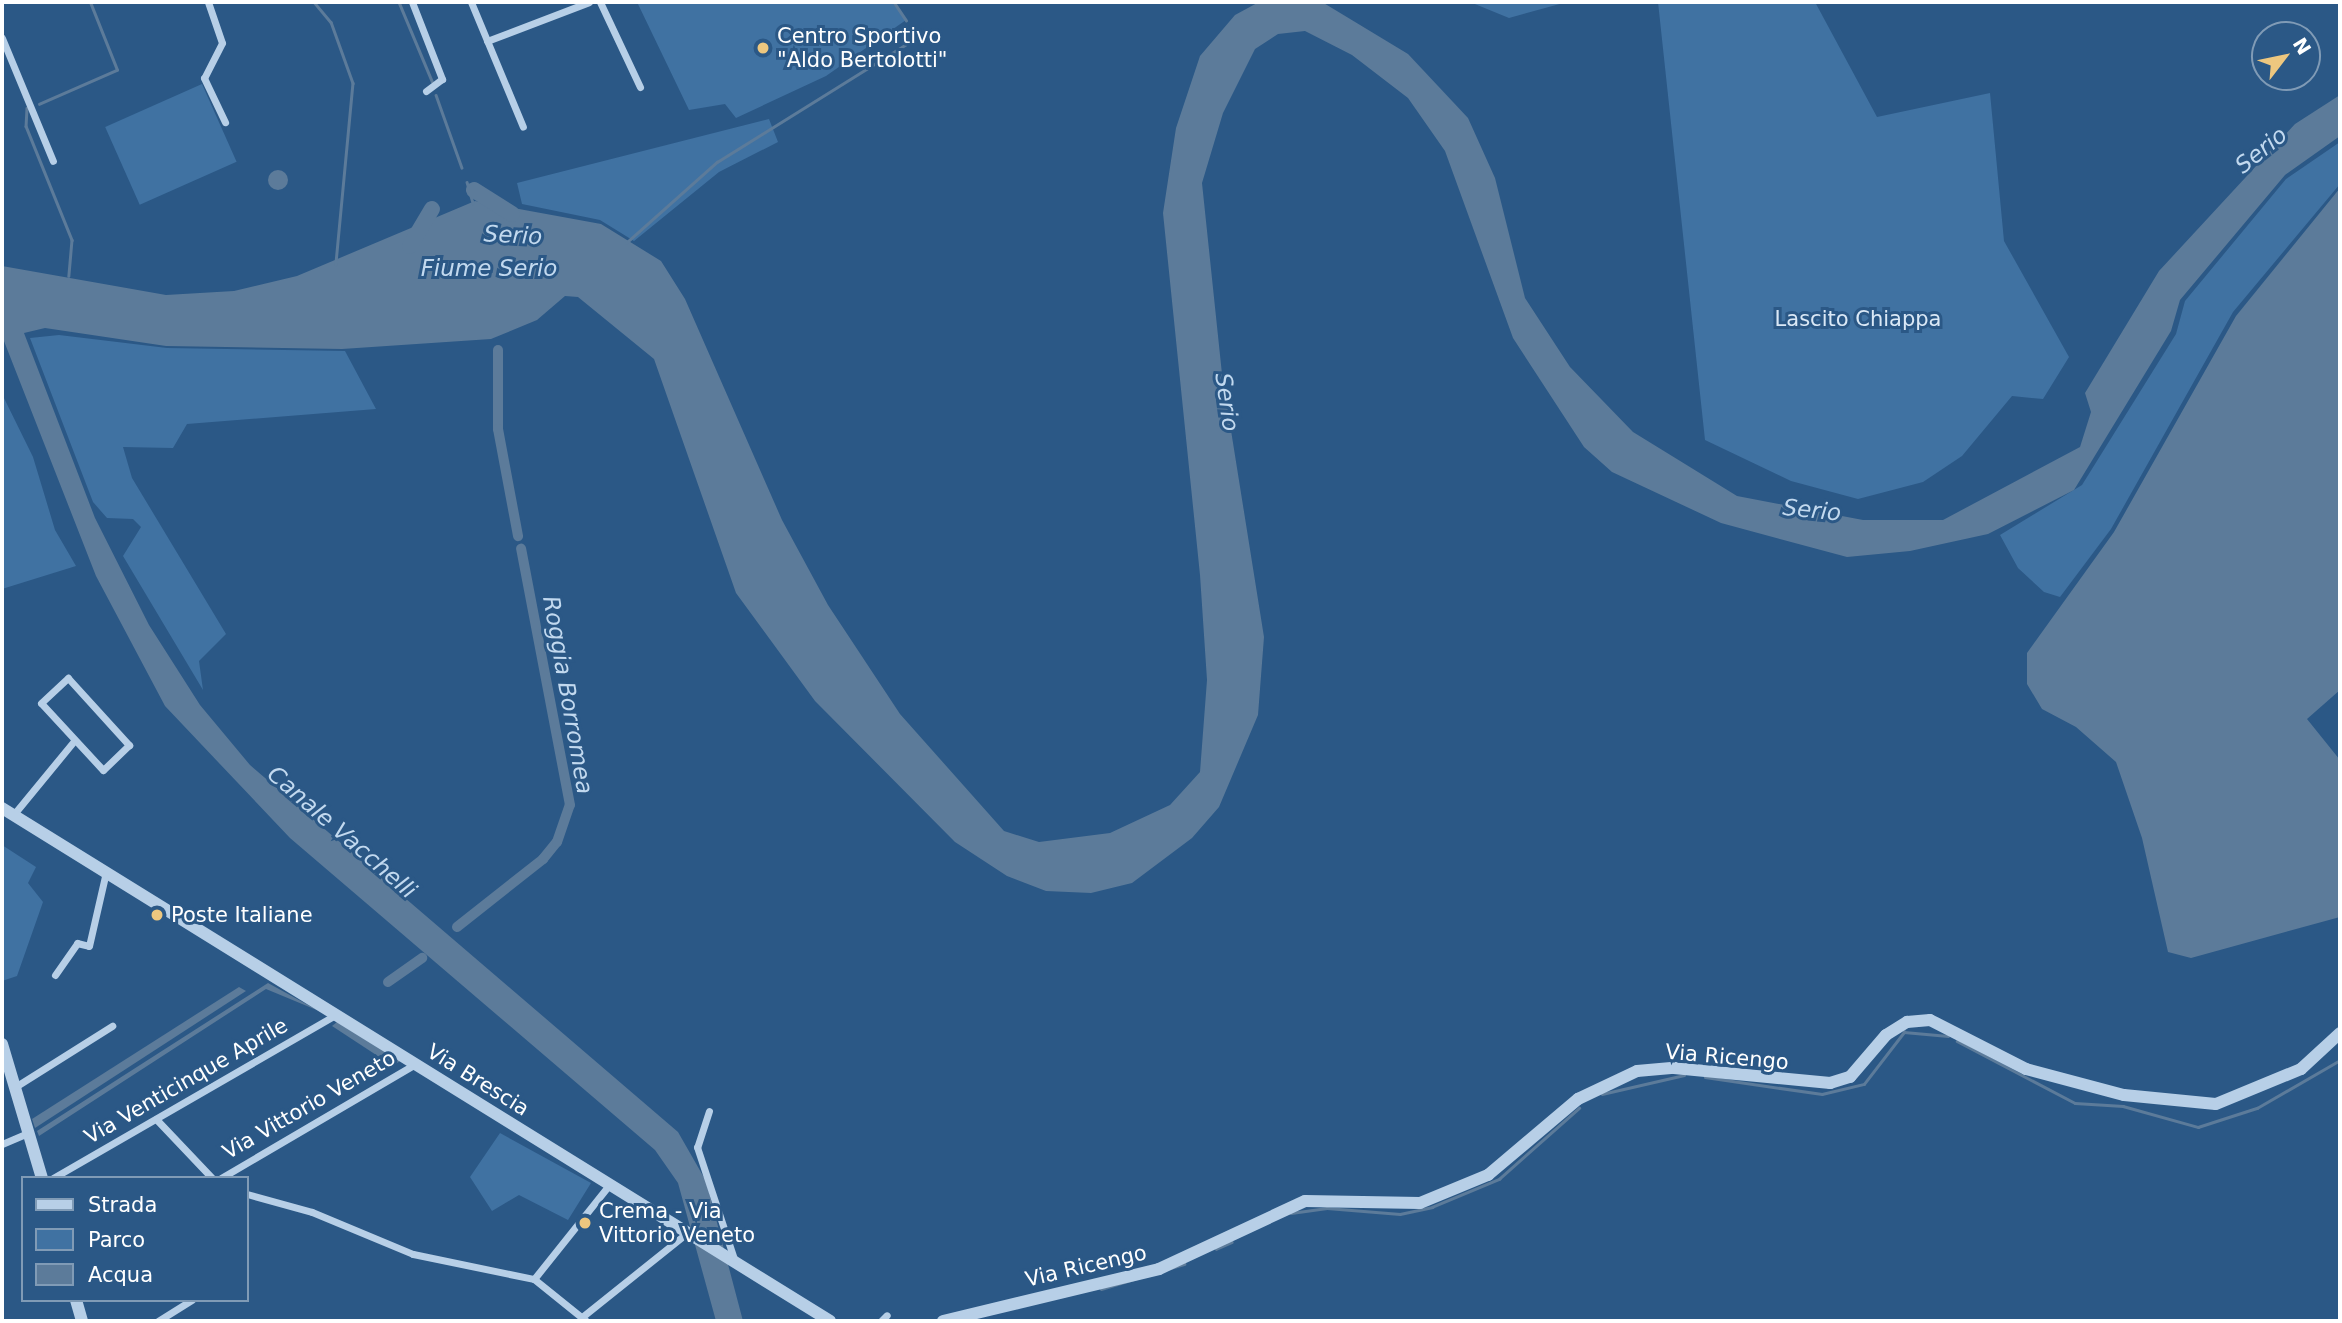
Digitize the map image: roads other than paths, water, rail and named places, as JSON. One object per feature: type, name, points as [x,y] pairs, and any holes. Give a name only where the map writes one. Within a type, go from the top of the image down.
[{"type":"street","points":[[208,2],[222,44],[204,78],[225,122]]},
{"type":"street","points":[[412,2],[442,79],[426,91]]},
{"type":"street","points":[[471,2],[523,127]]},
{"type":"street","points":[[487,41],[589,2]]},
{"type":"street","points":[[600,2],[640,87]]},
{"type":"street","points":[[2,38],[53,161]]},
{"type":"street","points":[[68,678],[129,745],[103,770],[74,741],[41,703],[68,678]]},
{"type":"street","points":[[14,814],[74,741]]},
{"type":"street","name":"Via Brescia","points":[[2,808],[830,1321]]},
{"type":"street","points":[[55,975],[77,943],[89,946],[106,871]]},
{"type":"street","name":"Via Venticinque Aprile","points":[[56,1176],[337,1014]]},
{"type":"street","name":"Via Ricengo","points":[[943,1321],[1159,1269],[1305,1201],[1420,1203],[1488,1175],[1578,1099],[1637,1071],[1674,1068],[1830,1083],[1850,1077],[1886,1035],[1907,1022],[1930,1020],[2026,1069],[2124,1095],[2216,1104],[2301,1069],[2340,1033]]},
{"type":"street","points":[[14,1088],[112,1026]]},
{"type":"street","points":[[2,1044],[41,1176]]},
{"type":"street","name":"Via Vittorio Veneto","points":[[224,1176],[415,1063]]},
{"type":"street","points":[[709,1111],[697,1147],[732,1260]]},
{"type":"street","name":"Via Vittorio Veneto","points":[[156,1119],[181,1152],[210,1176]]},
{"type":"street","points":[[2,1144],[28,1133]]},
{"type":"street","points":[[534,1279],[609,1185]]},
{"type":"street","points":[[248,1194],[312,1212],[414,1254],[534,1279],[584,1319],[691,1235]]},
{"type":"street","points":[[77,1302],[82,1321]]},
{"type":"street","points":[[159,1321],[189,1302]]},
{"type":"water","name":"Fiume Serio","points":[[1259,2],[1322,2],[1408,54],[1468,118],[1495,178],[1525,298],[1570,367],[1633,432],[1737,496],[1863,520],[1943,520],[2080,447],[2091,412],[2085,393],[2159,271],[2295,124],[2340,95],[2340,136],[2285,175],[2180,300],[2171,331],[2074,490],[1988,534],[1910,551],[1847,557],[1721,523],[1612,472],[1584,447],[1513,338],[1445,151],[1408,98],[1352,55],[1305,31],[1278,34],[1255,49],[1223,113],[1202,183],[1222,374],[1264,637],[1258,715],[1219,807],[1192,838],[1132,883],[1091,893],[1046,891],[1007,876],[955,842],[815,701],[736,593],[654,359],[578,297],[565,296],[537,320],[491,339],[342,349],[166,346],[45,328],[24,333],[95,518],[149,625],[200,705],[250,765],[678,1132],[706,1181],[743,1321],[716,1321],[678,1183],[655,1150],[290,838],[165,706],[96,576],[2,336],[2,266],[166,295],[234,291],[297,276],[475,201],[601,224],[661,261],[685,299],[782,520],[828,605],[900,714],[1004,831],[1039,842],[1110,833],[1170,805],[1200,772],[1207,680],[1200,575],[1163,213],[1176,128],[1200,56],[1235,15]]},
{"type":"water","points":[[278,170],[285,173],[288,180],[285,187],[278,190],[271,187],[268,180],[271,173]]},
{"type":"water","points":[[2340,188],[2340,690],[2307,719],[2340,760],[2340,917],[2191,958],[2168,952],[2142,838],[2116,762],[2076,727],[2042,709],[2027,684],[2027,653],[2114,532],[2236,316]]},
{"type":"water","points":[[268,983],[319,1011],[266,989],[39,1136],[37,1131]]},
{"type":"water","points":[[239,987],[246,991],[35,1128],[32,1119]]},
{"type":"water","points":[[337,1022],[400,1061],[393,1066],[332,1026]]},
{"type":"waterway","points":[[39,104],[117,70],[90,2]]},
{"type":"waterway","points":[[314,2],[331,22],[353,83],[336,264]]},
{"type":"waterway","points":[[399,2],[432,81]]},
{"type":"waterway","points":[[894,2],[906,20]]},
{"type":"waterway","points":[[626,243],[717,162],[916,38],[912,32]]},
{"type":"waterway","points":[[436,95],[462,168]]},
{"type":"waterway","points":[[27,108],[26,126],[72,240],[69,276]]},
{"type":"waterway","points":[[467,182],[473,203]]},
{"type":"waterway","name":"Serio","points":[[474,190],[512,214]]},
{"type":"waterway","points":[[410,246],[432,209]]},
{"type":"waterway","points":[[498,350],[498,429],[518,536]]},
{"type":"waterway","name":"Roggia Borromea","points":[[457,927],[543,859],[557,842],[570,805],[521,549]]},
{"type":"waterway","name":"Roggia Borromea","points":[[388,982],[422,958]]},
{"type":"waterway","points":[[1705,1077],[1822,1094],[1864,1084],[1904,1032],[1948,1036]]},
{"type":"waterway","points":[[1957,1041],[2075,1103],[2123,1106],[2198,1127],[2257,1108],[2340,1060]]},
{"type":"waterway","points":[[1602,1094],[1684,1075]]},
{"type":"waterway","points":[[1291,1213],[1327,1208],[1400,1214],[1432,1207],[1499,1179],[1579,1108]]},
{"type":"waterway","points":[[1216,1249],[1232,1242]]},
{"type":"waterway","points":[[1101,1289],[1184,1264]]},
{"type":"place","name":"Centro Sportivo \"Aldo Bertolotti\"","points":[[763,48]]},
{"type":"place","name":"Poste Italiane","points":[[157,915]]},
{"type":"place","name":"Crema - Via Vittorio Veneto","points":[[585,1223]]},
{"type":"park label","name":"Lascito Chiappa","points":[[1858,319]]},
{"type":"water label","name":"Canale Vacchelli","points":[[342,832]]}]
